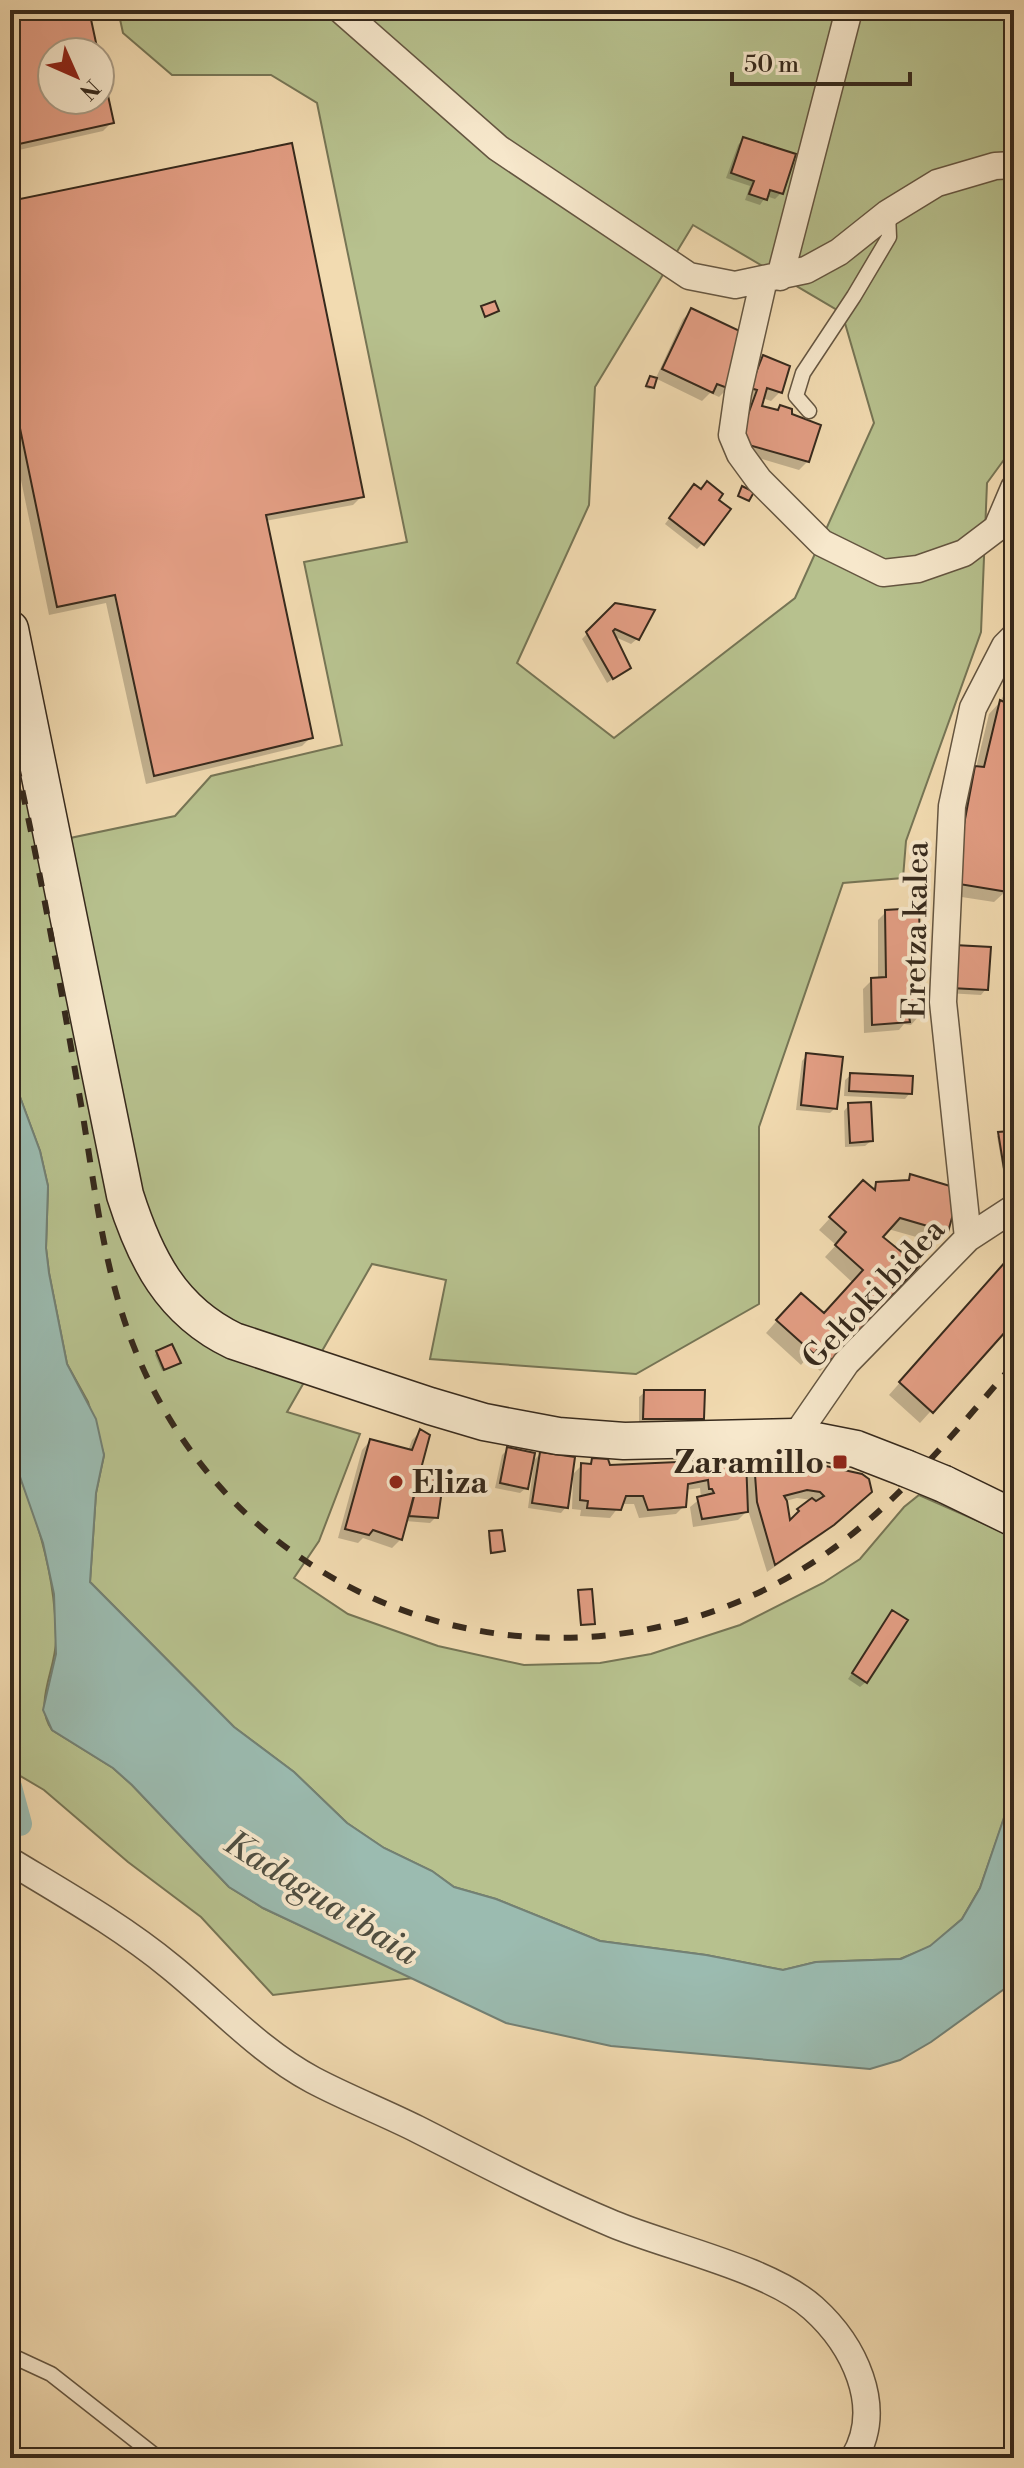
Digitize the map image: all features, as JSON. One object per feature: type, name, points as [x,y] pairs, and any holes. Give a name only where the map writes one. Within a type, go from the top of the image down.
[{"type":"street","points":[[341,10],[498,148],[689,276],[735,285],[806,270],[839,252],[888,213],[937,183],[995,166],[1014,165]]},
{"type":"street","points":[[849,10],[738,393],[732,435],[740,454],[759,480],[822,543],[883,573],[918,569],[964,553],[997,528],[1014,488]]},
{"type":"street","points":[[10,629],[125,1195],[149,1260],[166,1286],[188,1310],[214,1331],[234,1341],[373,1389],[484,1422],[547,1434],[624,1441],[795,1437],[856,1449],[1014,1518]]},
{"type":"street","name":"Eretza kalea","points":[[968,1238],[943,1002],[952,806],[973,708],[1005,646],[1014,637]]},
{"type":"street","name":"Geltoki bidea","points":[[795,1437],[846,1363],[968,1238],[1014,1208]]},
{"type":"street","points":[[10,1861],[136,1939],[255,2040],[311,2079],[576,2208],[769,2281],[810,2305],[842,2339],[864,2389],[866,2429],[854,2458]]},
{"type":"lane","points":[[809,411],[796,396],[803,373],[889,237],[888,213]]},
{"type":"lane","points":[[10,2355],[51,2374],[158,2458]]},
{"type":"green space","points":[[118,10],[1014,10],[1014,446],[987,483],[981,632],[906,841],[903,878],[843,883],[759,1127],[759,1304],[636,1374],[430,1359],[446,1280],[372,1264],[287,1412],[360,1434],[319,1541],[294,1578],[348,1614],[438,1646],[524,1665],[600,1663],[651,1654],[740,1625],[823,1583],[860,1559],[904,1507],[919,1495],[1014,1537],[1014,1790],[980,1888],[962,1919],[930,1947],[900,1959],[816,1962],[783,1970],[706,1955],[600,1941],[496,1899],[454,1887],[432,1871],[384,1848],[347,1823],[294,1772],[234,1727],[90,1582],[96,1493],[104,1455],[88,1402],[67,1364],[46,1248],[48,1186],[40,1151],[10,1070],[10,768],[46,843],[175,816],[211,776],[342,745],[304,562],[407,542],[317,103],[271,75],[172,75],[123,33]],"holes":[[[693,225],[842,313],[874,423],[795,598],[614,738],[517,663],[589,505],[595,387]]]},
{"type":"green space","points":[[1014,1429],[1014,1493],[1005,1470],[1006,1454]]},
{"type":"green space","points":[[10,1448],[39,1531],[52,1584],[56,1640],[45,1709],[52,1730],[113,1768],[229,1887],[263,1908],[414,1978],[273,1995],[201,1917],[128,1862],[44,1790],[17,1774],[10,1748]]},
{"type":"water","name":"Kadagua ibaia","points":[[10,1070],[40,1151],[48,1186],[46,1248],[67,1364],[96,1419],[104,1455],[96,1493],[90,1582],[234,1727],[294,1772],[347,1823],[384,1848],[432,1871],[454,1887],[496,1899],[600,1941],[706,1955],[783,1970],[816,1962],[901,1959],[930,1946],[962,1919],[980,1888],[1014,1788],[1014,1979],[1007,1987],[931,2042],[900,2060],[870,2069],[611,2046],[506,2023],[263,1908],[229,1887],[113,1768],[52,1730],[43,1710],[56,1654],[54,1594],[43,1543],[10,1448]]},
{"type":"building","points":[[10,10],[89,10],[95,36],[36,36],[36,116],[112,116],[114,123],[10,146]]},
{"type":"building","points":[[743,137],[796,154],[783,194],[770,190],[767,200],[749,194],[754,181],[731,173]]},
{"type":"building","points":[[292,143],[364,497],[266,515],[313,738],[154,776],[115,595],[57,607],[10,380],[10,201]]},
{"type":"building","points":[[495,301],[499,311],[485,317],[481,306]]},
{"type":"building","points":[[691,308],[744,333],[730,389],[717,384],[713,393],[662,369]]},
{"type":"building","points":[[763,355],[790,366],[782,393],[767,388],[762,406],[778,410],[780,405],[792,409],[792,414],[821,425],[809,462],[738,442],[757,390],[750,388]]},
{"type":"building","points":[[650,376],[657,378],[654,388],[646,386]]},
{"type":"building","points":[[707,481],[723,494],[719,500],[731,509],[704,545],[669,518],[694,484],[701,489]]},
{"type":"building","points":[[742,486],[754,492],[749,501],[738,496]]},
{"type":"building","points":[[615,603],[655,610],[639,640],[615,629],[613,631],[631,668],[613,679],[586,632]]},
{"type":"building","points":[[1014,683],[1014,814],[1009,836],[1014,837],[1014,843],[1008,892],[953,883],[975,766],[984,767],[1000,700],[1004,702]]},
{"type":"building","points":[[919,908],[922,1017],[909,1016],[910,1022],[872,1025],[871,978],[886,977],[885,910]]},
{"type":"building","points":[[954,945],[991,947],[988,990],[951,988]]},
{"type":"building","points":[[806,1053],[843,1057],[837,1109],[801,1105]]},
{"type":"building","points":[[850,1073],[913,1076],[912,1094],[849,1091]]},
{"type":"building","points":[[871,1102],[873,1141],[850,1143],[848,1103]]},
{"type":"building","points":[[1011,1131],[1014,1175],[1005,1175],[998,1132]]},
{"type":"building","points":[[910,1174],[960,1189],[948,1232],[900,1218],[883,1237],[919,1266],[833,1361],[819,1348],[814,1354],[776,1320],[801,1293],[824,1313],[863,1270],[835,1245],[846,1232],[829,1217],[863,1180],[875,1190],[876,1182],[909,1180]]},
{"type":"building","points":[[1014,1252],[1014,1322],[933,1413],[899,1382]]},
{"type":"building","points":[[172,1344],[181,1363],[164,1370],[156,1351]]},
{"type":"building","points":[[644,1390],[705,1390],[704,1419],[643,1419]]},
{"type":"building","points":[[420,1429],[430,1435],[402,1540],[373,1530],[369,1535],[345,1529],[370,1439],[412,1450]]},
{"type":"building","points":[[507,1447],[535,1453],[528,1489],[500,1483]]},
{"type":"building","points":[[540,1452],[575,1457],[568,1508],[532,1503]]},
{"type":"building","points":[[592,1458],[608,1459],[610,1465],[746,1459],[748,1512],[702,1519],[697,1497],[714,1493],[709,1489],[708,1480],[688,1484],[686,1507],[648,1510],[643,1496],[626,1496],[621,1510],[587,1508],[588,1501],[580,1500],[581,1463],[591,1464]]},
{"type":"building","points":[[754,1461],[803,1461],[862,1474],[869,1479],[872,1492],[834,1525],[775,1565],[757,1502]],"holes":[[[807,1490],[820,1492],[824,1496],[816,1501],[812,1498],[809,1500],[797,1509],[799,1511],[790,1520],[784,1496]]]},
{"type":"building","points":[[421,1469],[436,1473],[432,1490],[441,1497],[438,1518],[409,1516]]},
{"type":"building","points":[[502,1530],[505,1551],[491,1553],[489,1531]]},
{"type":"building","points":[[592,1589],[595,1624],[581,1625],[578,1590]]},
{"type":"building","points":[[892,1610],[908,1620],[867,1683],[852,1673]]},
{"type":"waterway","points":[[10,1787],[20,1824]]},
{"type":"railway","points":[[10,736],[49,922],[102,1230],[115,1289],[134,1347],[183,1440],[249,1516],[328,1575],[416,1615],[512,1635],[610,1635],[709,1613],[804,1568],[835,1548],[916,1474],[1014,1364]]},
{"type":"place","name":"Zaramillo","points":[[840,1462]]},
{"type":"place","name":"Eliza","points":[[396,1482]]}]
